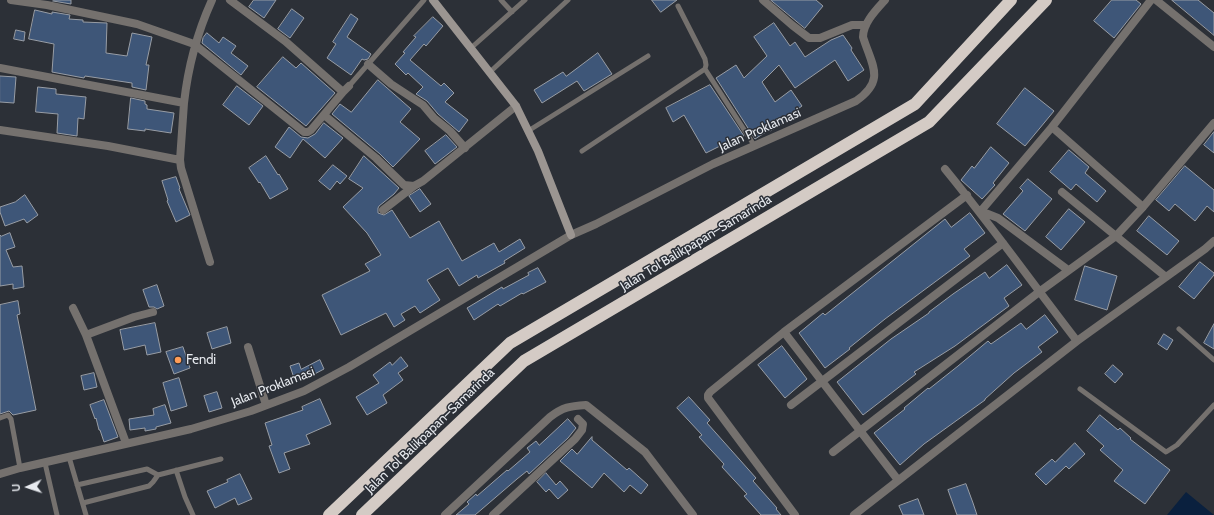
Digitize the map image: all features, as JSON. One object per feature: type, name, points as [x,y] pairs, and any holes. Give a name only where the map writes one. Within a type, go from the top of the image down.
[{"type":"highway","name":"Jalan Tol Balikpapan–Samarinda","points":[[329,515],[510,343],[914,104],[1011,0]]},
{"type":"highway","name":"Jalan Tol Balikpapan–Samarinda","points":[[362,515],[524,361],[928,122],[1046,0]]},
{"type":"street","points":[[11,0],[47,5],[137,24],[194,44],[304,132],[308,132],[346,89],[230,0]]},
{"type":"street","points":[[210,262],[182,174],[180,160],[184,103],[194,44],[202,21],[212,0]]},
{"type":"street","points":[[433,0],[516,106],[538,151],[571,235]]},
{"type":"street","points":[[763,0],[792,26],[809,38],[820,38],[852,25],[866,25],[885,0]]},
{"type":"street","points":[[980,212],[1052,127],[1151,0]]},
{"type":"street","points":[[1156,0],[1214,47]]},
{"type":"street","name":"Jalan Proklamasi","points":[[0,474],[69,456],[191,429],[304,391],[349,367],[571,235],[596,224],[713,164],[856,101],[866,94],[871,88],[874,79],[874,70],[863,37],[863,32],[866,25]]},
{"type":"street","points":[[368,64],[391,84],[423,104],[434,118],[465,148]]},
{"type":"street","points":[[0,68],[184,103]]},
{"type":"street","points":[[383,210],[414,186],[423,181],[516,106]]},
{"type":"street","points":[[324,115],[376,158],[404,185],[414,186]]},
{"type":"street","points":[[833,452],[1039,292],[1116,236],[1143,207],[1214,123]]},
{"type":"street","points":[[1052,127],[1143,207]]},
{"type":"street","points":[[0,130],[108,146],[180,160]]},
{"type":"street","points":[[945,169],[980,212],[1077,341]]},
{"type":"street","points":[[1062,192],[1166,277]]},
{"type":"street","points":[[795,515],[713,404],[708,395],[784,332],[966,195]]},
{"type":"street","points":[[980,212],[998,218],[1068,270]]},
{"type":"street","points":[[854,515],[1077,341],[1214,241]]},
{"type":"street","points":[[792,405],[1003,243]]},
{"type":"street","points":[[73,308],[86,335],[126,443]]},
{"type":"street","points":[[86,335],[134,317],[153,312]]},
{"type":"street","points":[[784,332],[898,480]]},
{"type":"street","points":[[248,348],[266,405]]},
{"type":"street","points":[[444,515],[550,417],[569,406],[586,406],[645,452],[693,515]]},
{"type":"street","points":[[493,515],[575,439],[582,430],[583,424],[578,419]]},
{"type":"lane","points":[[346,89],[424,0]]},
{"type":"lane","points":[[501,0],[512,12]]},
{"type":"lane","points":[[471,48],[525,0]]},
{"type":"lane","points":[[490,72],[568,0]]},
{"type":"lane","points":[[678,6],[706,59],[705,69],[754,145]]},
{"type":"lane","points":[[528,131],[648,56]]},
{"type":"lane","points":[[582,151],[705,69]]},
{"type":"lane","points":[[1179,329],[1214,360]]},
{"type":"lane","points":[[1080,389],[1166,452],[1177,445],[1214,404]]},
{"type":"lane","points":[[0,418],[8,415],[11,419],[20,468]]},
{"type":"lane","points":[[69,456],[86,515]]},
{"type":"lane","points":[[77,485],[147,469],[158,474],[221,459]]},
{"type":"lane","points":[[45,463],[57,515]]},
{"type":"lane","points":[[176,470],[193,515]]},
{"type":"lane","points":[[83,503],[149,486],[158,474]]},
{"type":"water","points":[[1186,492],[1214,515],[1167,515]]},
{"type":"building","points":[[71,0],[71,4],[53,1]]},
{"type":"building","points":[[254,0],[276,0],[264,18],[249,7]]},
{"type":"building","points":[[652,0],[677,0],[661,12]]},
{"type":"building","points":[[771,0],[816,0],[823,6],[805,28]]},
{"type":"building","points":[[1112,0],[1136,0],[1141,4],[1114,38],[1094,21]]},
{"type":"building","points":[[1172,0],[1198,0],[1214,13],[1214,35]]},
{"type":"building","points":[[292,9],[304,18],[290,38],[278,29]]},
{"type":"building","points":[[35,10],[52,14],[52,12],[70,15],[69,19],[83,20],[83,22],[107,23],[106,53],[127,56],[132,33],[152,37],[146,65],[149,65],[146,90],[132,87],[132,83],[85,76],[84,78],[52,72],[54,44],[29,39]]},
{"type":"building","points":[[351,14],[358,19],[347,37],[371,54],[368,59],[362,59],[351,75],[327,58],[336,44],[333,42]]},
{"type":"building","points":[[433,17],[443,26],[426,46],[424,44],[410,60],[441,86],[444,83],[454,93],[445,102],[468,120],[459,132],[438,114],[427,101],[416,94],[423,87],[408,73],[406,75],[395,64],[416,37],[414,36]]},
{"type":"building","points":[[774,23],[790,46],[795,42],[805,57],[831,40],[843,35],[864,70],[848,81],[835,60],[795,88],[779,65],[762,82],[775,102],[791,90],[802,106],[785,118],[787,121],[755,139],[716,78],[736,65],[744,78],[767,56],[754,37]]},
{"type":"building","points":[[16,30],[25,32],[24,41],[14,39]]},
{"type":"building","points":[[207,33],[219,43],[223,37],[236,46],[231,53],[248,66],[241,75],[202,43],[203,38]]},
{"type":"building","points":[[598,53],[612,74],[584,91],[577,81],[542,103],[534,90],[563,72],[566,76]]},
{"type":"building","points":[[283,57],[296,68],[301,63],[335,93],[306,126],[257,87]]},
{"type":"building","points":[[0,76],[16,77],[14,103],[0,102]]},
{"type":"building","points":[[378,80],[411,109],[400,122],[420,139],[393,167],[380,154],[332,114],[340,104],[351,112]]},
{"type":"building","points":[[710,85],[744,136],[724,147],[722,145],[706,153],[684,115],[673,122],[666,108]]},
{"type":"building","points":[[237,86],[263,106],[249,125],[223,105]]},
{"type":"building","points":[[38,87],[56,89],[56,94],[86,97],[84,119],[78,118],[77,136],[57,133],[58,114],[36,112]]},
{"type":"building","points":[[1025,88],[1054,111],[1025,146],[997,124]]},
{"type":"building","points":[[131,98],[145,101],[147,109],[174,113],[171,133],[145,129],[145,131],[128,129]]},
{"type":"building","points":[[324,123],[343,138],[325,158],[303,139],[290,158],[275,147],[289,127],[301,137],[308,138],[315,134]]},
{"type":"building","points":[[1214,132],[1214,153],[1204,145]]},
{"type":"building","points":[[446,135],[457,147],[435,164],[425,151]]},
{"type":"building","points":[[991,147],[1009,163],[993,183],[995,185],[982,199],[961,180],[972,166],[974,168]]},
{"type":"building","points":[[1069,150],[1089,167],[1085,173],[1106,191],[1097,202],[1076,184],[1071,190],[1050,172]]},
{"type":"building","points":[[266,156],[288,189],[270,199],[260,182],[259,183],[249,168]]},
{"type":"building","points":[[364,156],[399,188],[379,206],[378,213],[384,215],[392,210],[410,238],[439,221],[462,261],[494,243],[499,252],[520,239],[525,248],[504,261],[505,263],[478,278],[477,275],[459,286],[448,268],[427,280],[440,300],[420,313],[415,306],[401,314],[405,320],[394,327],[386,313],[341,335],[322,295],[370,271],[365,264],[381,255],[367,233],[343,207],[363,188],[349,179]]},
{"type":"building","points":[[333,165],[347,176],[340,184],[337,181],[330,190],[319,181]]},
{"type":"building","points":[[1185,166],[1214,190],[1214,212],[1207,206],[1195,221],[1175,204],[1169,211],[1156,200]]},
{"type":"building","points":[[176,177],[180,188],[179,189],[190,215],[176,222],[167,201],[168,200],[162,181]]},
{"type":"building","points":[[1028,179],[1052,199],[1025,231],[1003,214],[1023,191],[1020,188]]},
{"type":"building","points":[[420,189],[431,204],[420,212],[409,196]]},
{"type":"building","points":[[25,195],[38,215],[27,223],[24,219],[5,226],[0,212],[0,207],[15,202]]},
{"type":"building","points":[[1069,209],[1085,222],[1061,250],[1046,237]]},
{"type":"building","points":[[970,213],[985,233],[964,249],[970,256],[885,319],[825,368],[799,333],[823,313],[825,315],[945,219],[951,227]]},
{"type":"building","points":[[1149,216],[1179,241],[1167,255],[1137,231]]},
{"type":"building","points":[[10,233],[15,247],[6,250],[13,267],[22,266],[24,287],[13,289],[13,284],[0,286],[0,235]]},
{"type":"building","points":[[1200,262],[1214,273],[1214,275],[1194,299],[1179,287]]},
{"type":"building","points":[[1007,265],[1022,285],[1004,298],[1009,306],[955,346],[914,372],[916,374],[863,415],[837,382],[891,339],[929,313],[953,294],[985,272],[989,278]]},
{"type":"building","points":[[1085,266],[1117,276],[1107,310],[1075,300]]},
{"type":"building","points":[[538,268],[546,282],[523,294],[522,293],[500,306],[498,304],[474,320],[467,308],[502,287],[503,289],[529,275],[528,273]]},
{"type":"building","points":[[157,285],[164,306],[157,309],[154,307],[149,307],[143,290]]},
{"type":"building","points":[[18,301],[20,314],[17,315],[36,410],[13,415],[9,411],[0,414],[0,305]]},
{"type":"building","points":[[1045,315],[1058,332],[1038,347],[1042,352],[1014,373],[985,400],[924,444],[900,465],[874,433],[988,341],[991,344],[1021,323],[1026,329]]},
{"type":"building","points":[[155,323],[161,352],[147,355],[145,345],[124,350],[120,330]]},
{"type":"building","points":[[1214,324],[1214,349],[1204,343]]},
{"type":"building","points":[[227,327],[231,343],[212,349],[207,333]]},
{"type":"building","points":[[1164,334],[1173,340],[1167,350],[1158,344]]},
{"type":"building","points":[[782,346],[807,379],[785,398],[758,365]]},
{"type":"building","name":"Fendi","points":[[183,347],[190,368],[174,374],[166,352]]},
{"type":"building","points":[[401,357],[408,366],[398,373],[403,380],[383,395],[387,403],[367,415],[356,397],[379,383],[373,375],[390,362],[392,365]]},
{"type":"building","points":[[320,360],[324,369],[307,378],[306,377],[295,381],[290,366],[299,363],[301,369]]},
{"type":"building","points":[[1113,365],[1123,374],[1115,383],[1105,374]]},
{"type":"building","points":[[94,373],[97,387],[84,390],[81,376]]},
{"type":"building","points":[[179,378],[187,406],[171,411],[163,383]]},
{"type":"building","points":[[217,392],[222,408],[209,412],[204,396]]},
{"type":"building","points":[[689,397],[710,420],[707,423],[756,478],[753,481],[777,508],[776,509],[781,515],[761,515],[744,496],[747,494],[722,467],[724,464],[699,437],[702,435],[677,408]]},
{"type":"building","points":[[320,399],[331,424],[306,435],[310,444],[284,453],[290,469],[279,473],[269,446],[272,445],[265,423],[303,410],[302,407]]},
{"type":"building","points":[[104,400],[118,437],[104,442],[90,405]]},
{"type":"building","points":[[165,405],[171,423],[156,427],[156,429],[145,431],[145,428],[130,430],[129,419],[154,415],[153,409]]},
{"type":"building","points":[[1100,415],[1118,430],[1120,428],[1131,438],[1130,439],[1170,470],[1145,504],[1114,481],[1123,470],[1100,450],[1104,446],[1087,431]]},
{"type":"building","points":[[568,419],[576,428],[568,438],[529,474],[527,471],[475,515],[456,515],[469,504],[467,502],[476,494],[477,496],[530,452],[527,448],[536,441],[539,445]]},
{"type":"building","points":[[592,437],[592,440],[627,470],[629,468],[648,485],[641,494],[630,485],[624,492],[604,473],[592,488],[560,461],[572,449],[577,454]]},
{"type":"building","points":[[1075,443],[1085,454],[1069,469],[1066,466],[1046,485],[1035,474],[1052,459],[1055,462]]},
{"type":"building","points":[[546,473],[556,485],[560,481],[568,490],[558,499],[549,489],[546,492],[537,482]]},
{"type":"building","points":[[240,474],[252,499],[238,505],[235,498],[215,508],[207,491],[228,482],[227,480]]},
{"type":"building","points":[[966,484],[977,515],[957,515],[948,490]]},
{"type":"building","points":[[918,499],[924,515],[903,515],[899,506]]},
{"type":"place","name":"Fendi","points":[[178,360]]}]
